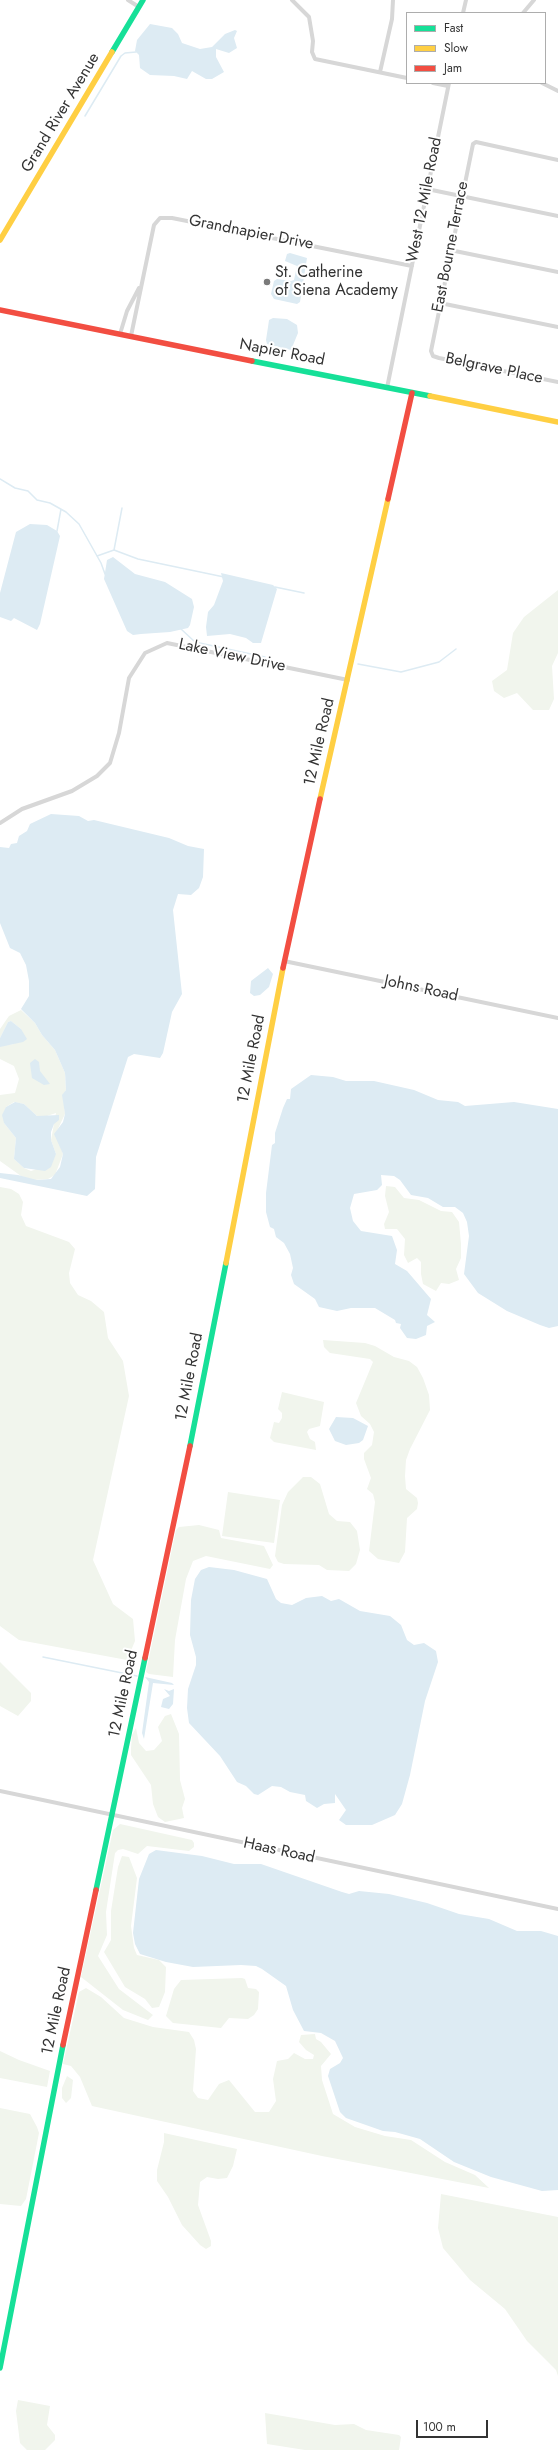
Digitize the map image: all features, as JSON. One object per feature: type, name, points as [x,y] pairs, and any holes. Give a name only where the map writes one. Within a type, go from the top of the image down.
[{"type":"street","points":[[128,0],[139,7]]},
{"type":"street","name":"Grand River Avenue","points":[[0,240],[143,0]]},
{"type":"street","points":[[292,0],[309,17],[313,35],[312,52],[315,59],[406,78]]},
{"type":"street","points":[[380,72],[392,19],[393,0]]},
{"type":"street","points":[[463,12],[466,0]]},
{"type":"street","points":[[524,12],[534,0]]},
{"type":"street","name":"West 12 Mile Road","points":[[387,388],[449,84]]},
{"type":"street","points":[[544,84],[558,92]]},
{"type":"street","name":"East Bourne Terrace","points":[[432,354],[431,347],[471,148],[476,142],[558,160]]},
{"type":"street","points":[[427,189],[558,216]]},
{"type":"street","name":"Grandnapier Drive","points":[[131,336],[140,286],[154,225],[160,218],[166,217],[412,266]]},
{"type":"street","points":[[450,250],[558,272]]},
{"type":"street","name":"Grandnapier Drive","points":[[120,334],[127,311],[140,286]]},
{"type":"street","points":[[440,303],[558,327]]},
{"type":"street","name":"Napier Road","points":[[0,310],[558,422]]},
{"type":"street","name":"Belgrave Place","points":[[432,354],[439,358],[558,382]]},
{"type":"street","name":"12 Mile Road","points":[[0,2368],[52,2096],[193,1431],[284,961],[412,393]]},
{"type":"street","name":"Lake View Drive","points":[[0,824],[22,809],[72,791],[97,776],[110,763],[119,733],[129,678],[144,654],[167,642],[348,680]]},
{"type":"street","name":"Johns Road","points":[[284,961],[558,1018]]},
{"type":"street","name":"Haas Road","points":[[0,1792],[558,1909]]},
{"type":"shaded area","points":[[150,24],[172,28],[178,34],[182,43],[200,49],[212,47],[225,34],[235,30],[237,31],[234,38],[237,48],[229,53],[216,49],[216,57],[224,72],[212,79],[206,79],[192,71],[187,79],[174,76],[150,75],[140,68],[139,55],[135,51],[137,40]]},
{"type":"shaded area","points":[[290,253],[307,258],[300,302],[297,304],[274,299],[271,294],[274,281],[277,279],[294,280],[297,266],[285,261],[287,254]]},
{"type":"shaded area","points":[[273,318],[287,319],[297,325],[298,333],[291,350],[267,344],[266,340],[269,320]]},
{"type":"shaded area","points":[[30,524],[47,525],[57,531],[60,536],[40,624],[37,630],[14,618],[11,621],[0,617],[0,593],[16,532]]},
{"type":"shaded area","points":[[113,557],[135,574],[165,582],[192,599],[194,607],[188,628],[170,632],[133,635],[127,631],[104,579],[107,560]]},
{"type":"shaded area","points":[[221,573],[273,585],[277,589],[261,643],[253,643],[246,638],[230,634],[207,636],[206,627],[208,612],[214,605],[223,581]]},
{"type":"shaded area","points":[[558,590],[558,653],[552,666],[554,699],[549,710],[533,710],[517,693],[504,698],[494,691],[492,681],[507,670],[513,633],[524,617]]},
{"type":"shaded area","points":[[51,814],[79,816],[88,821],[94,820],[169,838],[188,846],[204,849],[203,877],[199,888],[191,895],[178,894],[173,910],[182,994],[172,1012],[163,1053],[160,1058],[134,1054],[128,1057],[96,1157],[95,1189],[87,1196],[0,1178],[0,1173],[18,1175],[37,1180],[51,1179],[60,1167],[63,1154],[54,1134],[63,1122],[65,1114],[62,1095],[66,1090],[65,1073],[55,1050],[42,1035],[35,1023],[21,1009],[29,996],[29,981],[26,965],[20,953],[10,948],[0,923],[0,847],[9,848],[11,844],[17,843],[19,836],[27,831],[30,824]]},
{"type":"shaded area","points":[[268,968],[273,974],[269,987],[260,995],[254,996],[250,993],[251,981]]},
{"type":"shaded area","points":[[21,1010],[35,1023],[42,1035],[55,1050],[65,1073],[66,1090],[63,1095],[65,1114],[56,1133],[63,1154],[55,1175],[48,1179],[34,1180],[21,1176],[0,1161],[0,1095],[15,1093],[19,1079],[14,1066],[0,1059],[0,1046],[14,1044],[21,1029],[11,1021],[8,1022],[0,1038],[0,1029],[9,1016]],"holes":[[[14,1102],[24,1104],[37,1116],[44,1117],[56,1113],[51,1140],[56,1154],[37,1169],[31,1171],[24,1168],[14,1159],[16,1138],[4,1123],[6,1107]]]},
{"type":"shaded area","points":[[11,1021],[21,1029],[27,1039],[23,1042],[0,1047],[0,1038],[8,1022]]},
{"type":"shaded area","points":[[35,1059],[39,1062],[40,1071],[50,1084],[44,1085],[32,1078],[30,1063]]},
{"type":"shaded area","points":[[311,1075],[333,1077],[346,1081],[374,1081],[414,1090],[438,1100],[458,1102],[465,1106],[514,1102],[558,1109],[558,1326],[549,1328],[540,1325],[507,1311],[478,1293],[464,1274],[469,1236],[467,1222],[463,1213],[455,1207],[443,1207],[428,1198],[411,1195],[400,1180],[394,1176],[381,1175],[382,1185],[377,1190],[354,1194],[350,1208],[353,1221],[361,1231],[392,1236],[397,1250],[395,1264],[407,1271],[431,1299],[427,1315],[435,1322],[427,1326],[426,1335],[416,1339],[407,1338],[400,1328],[401,1324],[396,1323],[395,1320],[375,1308],[351,1308],[337,1311],[319,1307],[315,1299],[294,1284],[291,1275],[293,1268],[290,1254],[284,1243],[276,1237],[274,1229],[270,1227],[266,1212],[266,1193],[272,1145],[275,1143],[275,1133],[283,1108],[287,1099],[290,1099],[291,1089]]},
{"type":"shaded area","points":[[15,1102],[24,1104],[37,1116],[59,1115],[59,1120],[54,1124],[51,1132],[51,1140],[56,1154],[51,1167],[45,1171],[24,1168],[14,1159],[16,1138],[4,1123],[2,1115],[6,1107]]},
{"type":"shaded area","points":[[386,1186],[395,1187],[404,1198],[419,1200],[441,1211],[452,1212],[459,1222],[461,1258],[456,1269],[459,1280],[449,1284],[441,1283],[436,1291],[423,1284],[421,1262],[417,1258],[408,1263],[404,1255],[405,1239],[397,1229],[385,1229],[384,1224],[389,1212],[385,1196]]},
{"type":"shaded area","points":[[0,1187],[11,1189],[19,1194],[23,1202],[21,1215],[26,1226],[69,1242],[75,1249],[69,1273],[70,1283],[78,1295],[91,1301],[104,1312],[108,1338],[123,1361],[129,1396],[93,1560],[113,1604],[133,1619],[135,1641],[127,1660],[19,1640],[0,1626]]},
{"type":"shaded area","points":[[323,1340],[365,1343],[375,1346],[394,1357],[409,1361],[417,1367],[429,1395],[430,1410],[406,1460],[406,1489],[417,1498],[418,1503],[417,1509],[407,1518],[405,1552],[399,1563],[378,1559],[369,1551],[375,1502],[373,1494],[367,1489],[371,1478],[364,1459],[364,1453],[372,1445],[374,1432],[370,1424],[361,1416],[356,1403],[373,1362],[370,1359],[330,1353],[324,1347]]},
{"type":"shaded area","points":[[282,1392],[324,1402],[320,1426],[309,1429],[307,1432],[310,1439],[315,1442],[316,1450],[274,1442],[270,1438],[274,1422],[279,1423],[282,1418],[282,1413],[278,1409]]},
{"type":"shaded area","points":[[336,1417],[353,1418],[368,1426],[363,1440],[359,1443],[346,1445],[335,1441],[329,1429]]},
{"type":"shaded area","points":[[303,1477],[311,1477],[320,1484],[329,1514],[337,1521],[350,1522],[357,1531],[360,1550],[356,1564],[349,1571],[327,1570],[319,1565],[284,1564],[278,1562],[275,1556],[282,1505],[288,1492]]},
{"type":"shaded area","points":[[228,1492],[280,1500],[274,1543],[222,1536]]},
{"type":"shaded area","points":[[199,1525],[219,1530],[221,1538],[264,1546],[273,1565],[270,1569],[206,1556],[193,1561],[186,1579],[175,1640],[173,1677],[149,1674],[146,1672],[176,1530],[179,1527]]},
{"type":"shaded area","points":[[209,1567],[234,1570],[267,1579],[276,1599],[281,1603],[292,1605],[306,1598],[322,1596],[331,1601],[339,1599],[360,1611],[390,1616],[401,1625],[407,1640],[414,1645],[424,1643],[436,1651],[438,1662],[425,1701],[410,1775],[402,1804],[395,1815],[372,1825],[346,1825],[339,1820],[346,1810],[335,1794],[335,1803],[324,1804],[317,1808],[306,1801],[305,1795],[290,1792],[281,1787],[272,1786],[258,1795],[254,1794],[246,1786],[237,1782],[220,1756],[189,1723],[187,1708],[188,1689],[196,1665],[196,1657],[190,1635],[191,1600],[195,1579],[201,1570]]},
{"type":"shaded area","points":[[0,1662],[31,1693],[31,1701],[18,1716],[0,1706]]},
{"type":"shaded area","points":[[145,1677],[172,1683],[174,1685],[153,1683],[144,1739],[142,1733],[149,1682]]},
{"type":"shaded area","points":[[164,1689],[169,1691],[174,1689],[173,1704],[169,1709],[161,1707],[163,1699],[170,1696]]},
{"type":"shaded area","points":[[171,1714],[179,1734],[180,1780],[185,1799],[182,1808],[184,1818],[165,1822],[158,1817],[153,1804],[151,1785],[131,1755],[131,1748],[132,1735],[136,1728],[139,1743],[146,1751],[154,1750],[162,1741],[158,1727],[165,1716]]},
{"type":"shaded area","points":[[120,1824],[192,1840],[194,1843],[194,1847],[189,1851],[147,1846],[138,1854],[123,1849],[118,1850],[115,1853],[106,1912],[107,1935],[98,1956],[119,1989],[153,2015],[148,2020],[123,2010],[81,1977],[113,1830]]},
{"type":"shaded area","points":[[156,1850],[202,1856],[234,1864],[261,1864],[349,1894],[359,1891],[389,1894],[427,1903],[459,1914],[489,1919],[517,1931],[541,1931],[558,1936],[558,2190],[542,2191],[491,2177],[454,2162],[420,2139],[395,2132],[383,2131],[346,2118],[340,2112],[328,2076],[330,2069],[340,2063],[343,2058],[335,2041],[321,2033],[304,2031],[293,2010],[286,1986],[262,1969],[256,1966],[241,1965],[193,1967],[166,1962],[140,1954],[135,1944],[133,1933],[139,1879],[149,1854]]},
{"type":"shaded area","points":[[122,1856],[129,1857],[137,1878],[131,1926],[134,1948],[137,1955],[159,1960],[166,1967],[165,1992],[159,2007],[152,2008],[145,1999],[125,1987],[104,1952],[111,1940],[111,1911],[118,1867]]},
{"type":"shaded area","points":[[245,1979],[248,1988],[256,1989],[259,1992],[258,2009],[254,2015],[248,2019],[229,2018],[221,2028],[173,2023],[166,2016],[174,1989],[181,1980]]},
{"type":"shaded area","points":[[86,1988],[101,1997],[124,2018],[153,2027],[189,2032],[194,2040],[196,2049],[193,2091],[198,2098],[208,2100],[219,2084],[229,2080],[255,2112],[269,2112],[276,2101],[273,2079],[277,2061],[288,2059],[294,2053],[305,2059],[313,2059],[314,2055],[306,2050],[299,2042],[301,2035],[315,2034],[316,2039],[321,2042],[331,2054],[321,2066],[322,2080],[333,2114],[355,2127],[385,2136],[411,2140],[445,2162],[475,2175],[489,2188],[322,2156],[92,2106],[80,2077],[71,2066],[63,2064],[79,1992]]},
{"type":"shaded area","points":[[0,2051],[19,2060],[50,2071],[47,2087],[0,2078]]},
{"type":"shaded area","points":[[67,2076],[73,2080],[71,2098],[66,2103],[62,2098],[62,2088]]},
{"type":"shaded area","points":[[0,2108],[30,2114],[39,2133],[26,2199],[21,2206],[0,2204]]},
{"type":"shaded area","points":[[164,2133],[237,2149],[233,2166],[227,2178],[218,2179],[207,2177],[200,2182],[198,2205],[211,2241],[211,2246],[206,2249],[200,2245],[182,2225],[168,2197],[157,2181],[157,2170],[164,2142]]},
{"type":"shaded area","points":[[441,2194],[558,2217],[558,2376],[556,2370],[527,2341],[505,2309],[470,2280],[443,2248],[438,2228]]},
{"type":"shaded area","points":[[18,2400],[50,2406],[47,2425],[55,2435],[55,2440],[45,2450],[27,2450],[20,2443],[16,2411]]},
{"type":"shaded area","points":[[265,2413],[335,2425],[354,2424],[366,2430],[399,2435],[401,2437],[399,2450],[305,2450],[267,2444]]},
{"type":"waterway","points":[[85,116],[121,56],[125,53],[136,52]]},
{"type":"waterway","points":[[0,479],[15,488],[28,491],[37,500],[50,503],[66,512],[79,524],[101,563],[105,574]]},
{"type":"waterway","points":[[114,550],[122,508]]},
{"type":"waterway","points":[[57,531],[61,509]]},
{"type":"waterway","points":[[114,550],[138,559],[224,577]]},
{"type":"waterway","points":[[97,556],[114,550]]},
{"type":"waterway","points":[[275,587],[304,593]]},
{"type":"waterway","points":[[181,629],[195,642],[265,657]]},
{"type":"waterway","points":[[358,664],[401,672],[439,662],[456,649]]},
{"type":"waterway","points":[[43,1657],[137,1676]]},
{"type":"traffic: fast","points":[[112,52],[143,0]]},
{"type":"traffic: fast","points":[[252,361],[430,396]]},
{"type":"traffic: fast","points":[[190,1446],[226,1263]]},
{"type":"traffic: fast","points":[[96,1890],[145,1658]]},
{"type":"traffic: fast","points":[[0,2368],[63,2045]]},
{"type":"traffic: slow","points":[[0,240],[112,52]]},
{"type":"traffic: slow","points":[[430,396],[558,422]]},
{"type":"traffic: slow","points":[[320,799],[388,499]]},
{"type":"traffic: slow","points":[[226,1263],[283,968]]},
{"type":"traffic: jam","points":[[0,310],[252,361]]},
{"type":"traffic: jam","points":[[388,499],[412,393]]},
{"type":"traffic: jam","points":[[283,968],[320,799]]},
{"type":"traffic: jam","points":[[145,1658],[190,1446]]},
{"type":"traffic: jam","points":[[63,2045],[96,1890]]},
{"type":"place","name":"St. Catherine of Siena Academy","points":[[267,282]]}]
